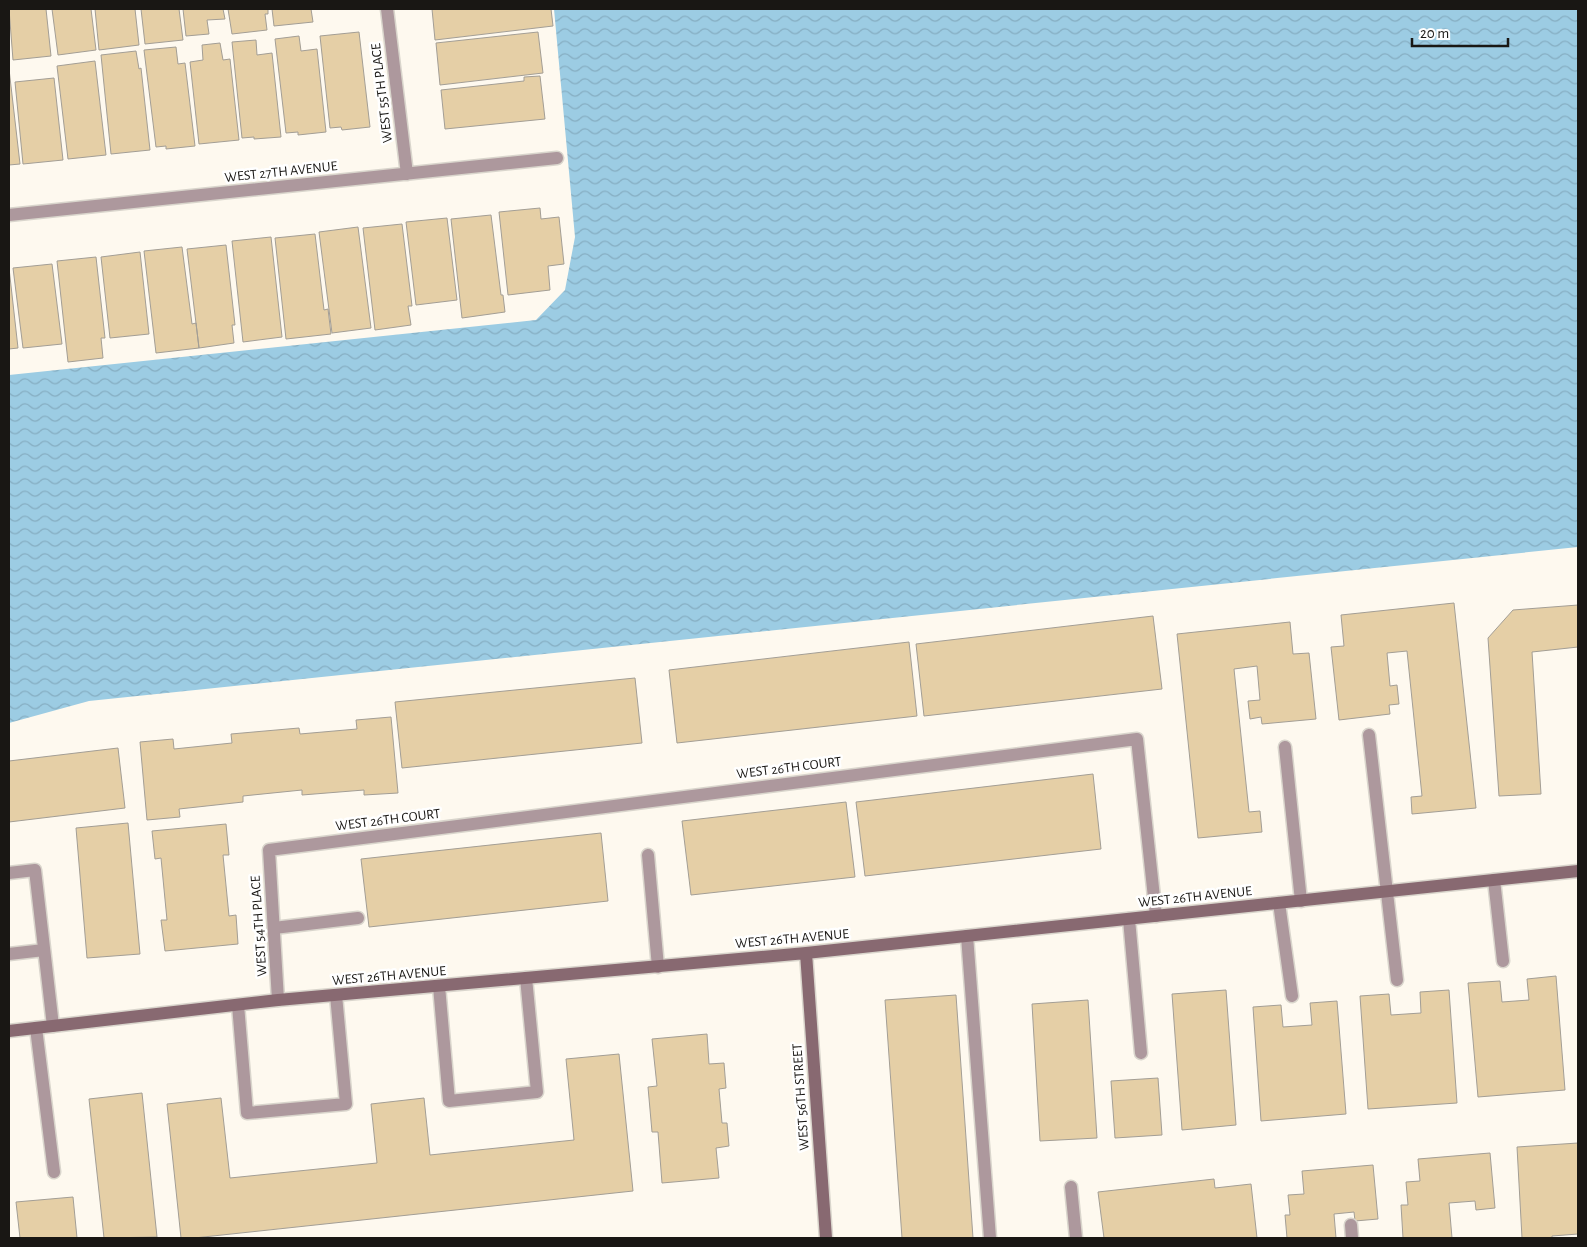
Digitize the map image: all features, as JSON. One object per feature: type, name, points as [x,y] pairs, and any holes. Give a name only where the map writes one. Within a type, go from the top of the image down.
[{"type":"street","name":"WEST 55TH PLACE","points":[[387,9],[407,174]]},
{"type":"street","name":"WEST 27TH AVENUE","points":[[9,215],[557,158]]},
{"type":"street","points":[[1369,735],[1397,980]]},
{"type":"street","name":"WEST 26TH COURT","points":[[269,850],[1137,739],[1156,916]]},
{"type":"street","points":[[1284,747],[1301,901]]},
{"type":"street","name":"WEST 54TH PLACE","points":[[269,850],[278,1000]]},
{"type":"street","points":[[648,855],[658,967]]},
{"type":"street","points":[[9,873],[35,870],[53,1026]]},
{"type":"street","name":"WEST 26TH AVENUE","points":[[9,1031],[278,1000],[806,954],[1578,871]]},
{"type":"street","points":[[1494,880],[1503,961]]},
{"type":"street","points":[[1279,903],[1292,996]]},
{"type":"street","points":[[274,928],[358,918]]},
{"type":"street","points":[[1129,919],[1141,1053]]},
{"type":"street","points":[[968,936],[990,1238]]},
{"type":"street","points":[[9,954],[44,950]]},
{"type":"street","name":"WEST 56TH STREET","points":[[806,954],[826,1238]]},
{"type":"street","points":[[439,986],[449,1101],[537,1092],[526,978]]},
{"type":"street","points":[[238,1005],[247,1112],[346,1104],[336,996]]},
{"type":"street","points":[[36,1028],[54,1172]]},
{"type":"street","points":[[1071,1188],[1076,1238]]},
{"type":"water","points":[[554,9],[1578,9],[1578,547],[89,701],[9,723],[9,375],[536,320],[565,290],[575,237]]},
{"type":"building","points":[[9,9],[46,9],[51,56],[13,60]]},
{"type":"building","points":[[52,9],[91,9],[96,50],[58,55]]},
{"type":"building","points":[[95,9],[135,9],[139,45],[99,50]]},
{"type":"building","points":[[141,9],[179,9],[183,40],[145,44]]},
{"type":"building","points":[[183,9],[223,9],[225,19],[207,20],[209,34],[186,36]]},
{"type":"building","points":[[228,9],[268,9],[268,14],[265,14],[267,30],[232,34]]},
{"type":"building","points":[[272,9],[311,9],[313,22],[274,26]]},
{"type":"building","points":[[432,9],[551,9],[553,26],[435,40]]},
{"type":"building","points":[[359,32],[370,127],[342,130],[341,127],[330,128],[320,36]]},
{"type":"building","points":[[538,32],[543,73],[440,85],[436,43]]},
{"type":"building","points":[[299,36],[301,51],[317,49],[326,132],[298,135],[298,132],[286,133],[275,39]]},
{"type":"building","points":[[256,40],[257,55],[272,53],[281,137],[242,138],[232,42]]},
{"type":"building","points":[[220,43],[223,60],[230,59],[239,140],[199,144],[190,62],[203,60],[202,45]]},
{"type":"building","points":[[176,47],[178,64],[185,63],[195,146],[166,149],[166,146],[156,147],[144,50]]},
{"type":"building","points":[[136,51],[139,69],[141,68],[150,150],[111,154],[101,55]]},
{"type":"building","points":[[95,61],[106,155],[68,159],[57,66]]},
{"type":"building","points":[[9,69],[20,164],[9,165]]},
{"type":"building","points":[[540,76],[545,119],[445,129],[441,90],[524,81],[524,77]]},
{"type":"building","points":[[54,78],[63,160],[23,164],[15,82]]},
{"type":"building","points":[[540,208],[541,219],[559,217],[564,264],[548,266],[550,290],[508,295],[499,212]]},
{"type":"building","points":[[491,215],[501,295],[503,295],[505,312],[462,318],[451,219]]},
{"type":"building","points":[[447,218],[457,300],[416,305],[406,222]]},
{"type":"building","points":[[402,224],[412,306],[408,306],[411,325],[375,330],[363,228]]},
{"type":"building","points":[[358,227],[371,328],[332,333],[319,232]]},
{"type":"building","points":[[315,234],[324,310],[328,309],[331,334],[286,339],[275,238]]},
{"type":"building","points":[[271,237],[282,337],[243,342],[232,241]]},
{"type":"building","points":[[226,245],[235,325],[232,325],[234,343],[199,348],[187,249]]},
{"type":"building","points":[[182,247],[192,324],[196,323],[199,348],[156,353],[144,251]]},
{"type":"building","points":[[140,252],[149,334],[110,338],[101,257]]},
{"type":"building","points":[[96,257],[105,338],[101,338],[103,358],[68,362],[57,261]]},
{"type":"building","points":[[52,264],[62,344],[23,348],[13,268]]},
{"type":"building","points":[[9,268],[18,348],[9,349]]},
{"type":"building","points":[[1454,603],[1476,808],[1412,814],[1411,797],[1422,796],[1407,651],[1387,653],[1390,686],[1397,685],[1399,704],[1389,705],[1390,714],[1339,720],[1331,647],[1344,646],[1341,615]]},
{"type":"building","points":[[1578,605],[1578,647],[1532,652],[1541,794],[1499,796],[1488,638],[1513,610]]},
{"type":"building","points":[[1153,616],[1162,689],[924,716],[916,644]]},
{"type":"building","points":[[1290,622],[1293,654],[1309,653],[1316,719],[1262,724],[1261,717],[1250,719],[1248,701],[1260,700],[1257,666],[1234,669],[1249,812],[1260,811],[1262,832],[1198,838],[1177,634]]},
{"type":"building","points":[[909,642],[917,716],[677,743],[669,670]]},
{"type":"building","points":[[635,678],[642,743],[402,768],[395,702]]},
{"type":"building","points":[[391,717],[398,793],[364,795],[364,790],[302,795],[302,790],[243,796],[243,802],[179,809],[180,817],[147,820],[140,742],[173,739],[174,749],[232,743],[231,734],[299,728],[300,734],[357,729],[356,720]]},
{"type":"building","points":[[118,748],[125,808],[9,822],[9,761]]},
{"type":"building","points":[[1093,774],[1101,849],[865,876],[856,802]]},
{"type":"building","points":[[846,802],[855,877],[691,895],[682,821]]},
{"type":"building","points":[[128,823],[140,954],[87,958],[76,828]]},
{"type":"building","points":[[226,824],[229,855],[223,855],[229,916],[236,915],[238,944],[165,951],[161,920],[167,920],[161,858],[155,859],[152,831]]},
{"type":"building","points":[[601,833],[608,901],[369,927],[361,859]]},
{"type":"building","points":[[1556,976],[1565,1090],[1478,1097],[1468,983],[1500,981],[1502,1002],[1529,1000],[1527,979]]},
{"type":"building","points":[[1226,990],[1236,1125],[1182,1130],[1172,994]]},
{"type":"building","points":[[1449,990],[1457,1103],[1368,1109],[1360,996],[1389,994],[1391,1015],[1421,1013],[1420,992]]},
{"type":"building","points":[[956,995],[973,1238],[902,1238],[885,1000]]},
{"type":"building","points":[[1088,1000],[1097,1138],[1040,1141],[1032,1004]]},
{"type":"building","points":[[1337,1001],[1346,1114],[1261,1121],[1253,1007],[1281,1005],[1283,1027],[1312,1025],[1310,1003]]},
{"type":"building","points":[[707,1034],[709,1064],[724,1063],[726,1088],[719,1089],[722,1123],[727,1123],[729,1146],[716,1148],[719,1178],[662,1183],[658,1132],[652,1132],[648,1087],[657,1086],[652,1039]]},
{"type":"building","points":[[619,1054],[633,1191],[181,1238],[167,1104],[221,1098],[230,1178],[377,1163],[371,1104],[424,1098],[430,1155],[574,1140],[566,1059]]},
{"type":"building","points":[[1158,1078],[1162,1135],[1115,1138],[1111,1081]]},
{"type":"building","points":[[142,1093],[157,1237],[104,1238],[89,1099]]},
{"type":"building","points":[[1578,1143],[1578,1234],[1552,1236],[1552,1238],[1522,1238],[1517,1147]]},
{"type":"building","points":[[1490,1153],[1495,1208],[1476,1210],[1475,1201],[1449,1203],[1452,1238],[1403,1238],[1401,1205],[1408,1205],[1406,1182],[1420,1181],[1418,1159]]},
{"type":"building","points":[[1373,1165],[1378,1219],[1355,1221],[1354,1212],[1334,1214],[1336,1238],[1287,1238],[1285,1215],[1290,1215],[1288,1195],[1304,1194],[1302,1171]]},
{"type":"building","points":[[1214,1179],[1215,1188],[1251,1184],[1257,1238],[1104,1238],[1098,1192]]},
{"type":"building","points":[[73,1197],[77,1238],[20,1238],[16,1202]]}]
